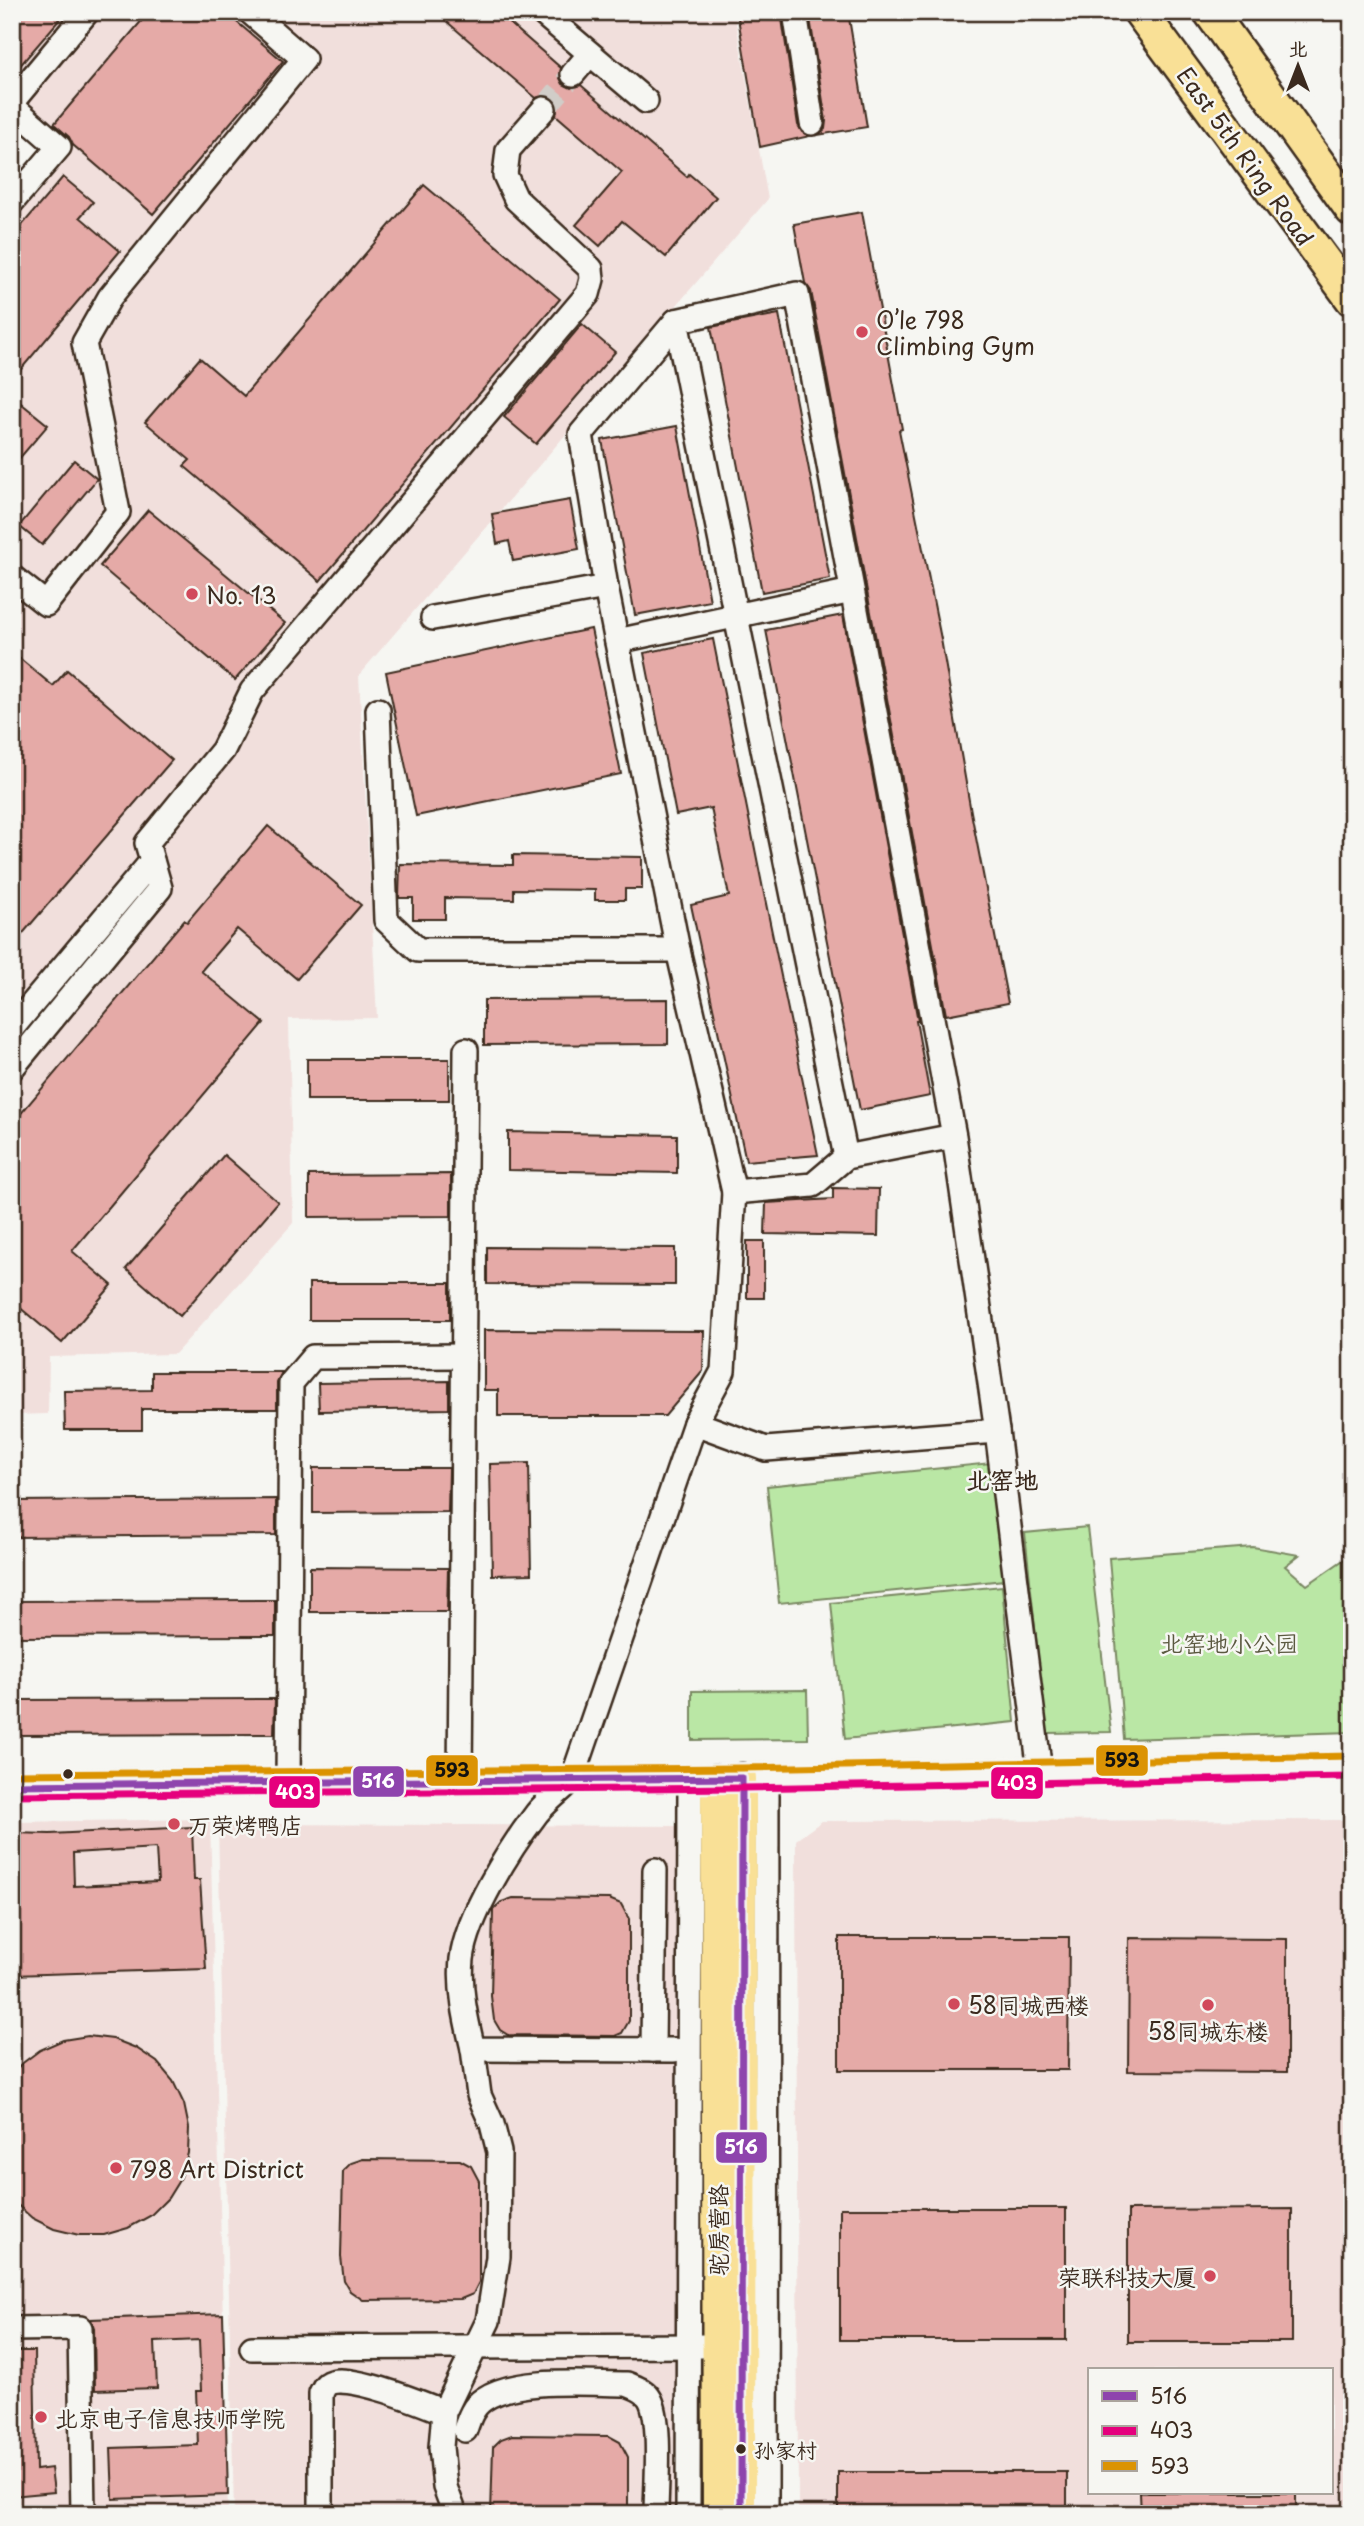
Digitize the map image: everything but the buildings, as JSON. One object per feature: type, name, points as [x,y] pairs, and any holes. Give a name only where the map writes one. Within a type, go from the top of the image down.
[{"type":"highway","name":"East 5th Ring Road","points":[[1140,12],[1352,299]]},
{"type":"highway","points":[[1210,12],[1352,210]]},
{"type":"highway","points":[[1235,12],[1297,97],[1352,186]]},
{"type":"main road","name":"驼房营路","points":[[716,2514],[729,1778]]},
{"type":"main road","name":"驼房营路","points":[[729,1778],[741,2514]]},
{"type":"street","points":[[12,202],[59,147],[12,104],[87,12]]},
{"type":"street","points":[[541,12],[646,101]]},
{"type":"street","points":[[795,12],[812,123]]},
{"type":"street","points":[[12,577],[46,604],[118,512],[84,343],[110,297],[304,59],[262,16]]},
{"type":"street","points":[[573,74],[590,54]]},
{"type":"street","points":[[12,1068],[160,888],[147,843],[223,750],[252,691],[588,294],[592,279],[591,269],[516,199],[505,175],[508,150],[544,109]]},
{"type":"street","points":[[455,2514],[445,2487],[441,2447],[444,2412],[488,2321],[498,2258],[499,2152],[492,2124],[479,2095],[473,2049],[464,2013],[462,1960],[470,1925],[509,1855],[539,1811],[572,1780],[695,1423],[723,1371],[734,1192],[678,950],[606,587],[581,433],[676,321],[797,294],[954,1136],[1040,1772]]},
{"type":"street","points":[[676,321],[846,1157]]},
{"type":"street","points":[[433,618],[606,587]]},
{"type":"street","points":[[617,641],[852,591]]},
{"type":"street","points":[[378,710],[386,920],[418,950],[678,950]]},
{"type":"street","points":[[12,1028],[152,860]]},
{"type":"street","points":[[460,1781],[466,1050]]},
{"type":"street","points":[[734,1192],[813,1185],[846,1157],[954,1136]]},
{"type":"street","points":[[288,1781],[290,1383],[313,1357],[464,1356]]},
{"type":"street","points":[[695,1423],[766,1449],[996,1431]]},
{"type":"street","points":[[12,1785],[729,1778],[1352,1766]]},
{"type":"street","points":[[688,2514],[689,2346],[729,1778]]},
{"type":"street","points":[[729,1778],[766,2514]]},
{"type":"street","points":[[473,2049],[664,2050],[655,1870]]},
{"type":"street","points":[[12,2329],[80,2328],[83,2514]]},
{"type":"street","points":[[252,2348],[717,2346]]},
{"type":"street","points":[[321,2514],[321,2393],[327,2384],[339,2380],[365,2385],[444,2412]]},
{"type":"street","points":[[465,2430],[471,2414],[482,2400],[501,2390],[520,2385],[628,2384],[642,2390],[650,2399],[656,2416],[656,2514]]},
{"type":"shaded area","points":[[12,12],[734,12],[768,199],[359,675],[377,1018],[289,1019],[293,1223],[175,1354],[49,1357],[48,1414],[12,1415],[12,183],[46,143],[12,116]]},
{"type":"shaded area","name":"798 Art District","points":[[210,1819],[228,2514],[12,2514],[12,1822]]},
{"type":"shaded area","points":[[1352,1820],[1352,2514],[798,2514],[796,1840],[822,1821]]},
{"type":"shaded area","points":[[218,1824],[683,1826],[685,2514],[234,2514]]},
{"type":"green space","points":[[991,1463],[1004,1580],[779,1603],[767,1486]]},
{"type":"green space","points":[[1087,1527],[1111,1732],[1046,1733],[1025,1533]]},
{"type":"green space","name":"北窑地小公园","points":[[1253,1547],[1299,1555],[1285,1566],[1307,1585],[1352,1554],[1352,1732],[1124,1739],[1109,1558]]},
{"type":"green space","points":[[1002,1586],[1015,1722],[845,1739],[831,1603]]},
{"type":"green space","points":[[807,1690],[808,1739],[692,1740],[692,1691]]},
{"type":"tunnel","points":[[544,109],[573,74]]},
{"type":"transit line","name":"593","points":[[12,1774],[742,1768],[1352,1756]]},
{"type":"transit line","name":"403","points":[[12,1795],[742,1788],[1352,1777]]},
{"type":"transit line","name":"516","points":[[12,1785],[742,1778],[741,2514]]},
{"type":"place","name":"O’le 798 Climbing Gym","points":[[862,332]]},
{"type":"place","name":"No. 13","points":[[192,594]]},
{"type":"place","name":"万荣烤鸭店","points":[[174,1824]]},
{"type":"place","name":"58同城西楼","points":[[954,2004]]},
{"type":"place","name":"58同城东楼","points":[[1208,2005]]},
{"type":"place","name":"798 Art District","points":[[116,2168]]},
{"type":"place","name":"荣联科技大厦","points":[[1210,2276]]},
{"type":"place","name":"北京电子信息技师学院","points":[[41,2417]]},
{"type":"place","name":"孙家村","points":[[741,2449]]},
{"type":"district","name":"北窑地","points":[[1002,1479]]}]
